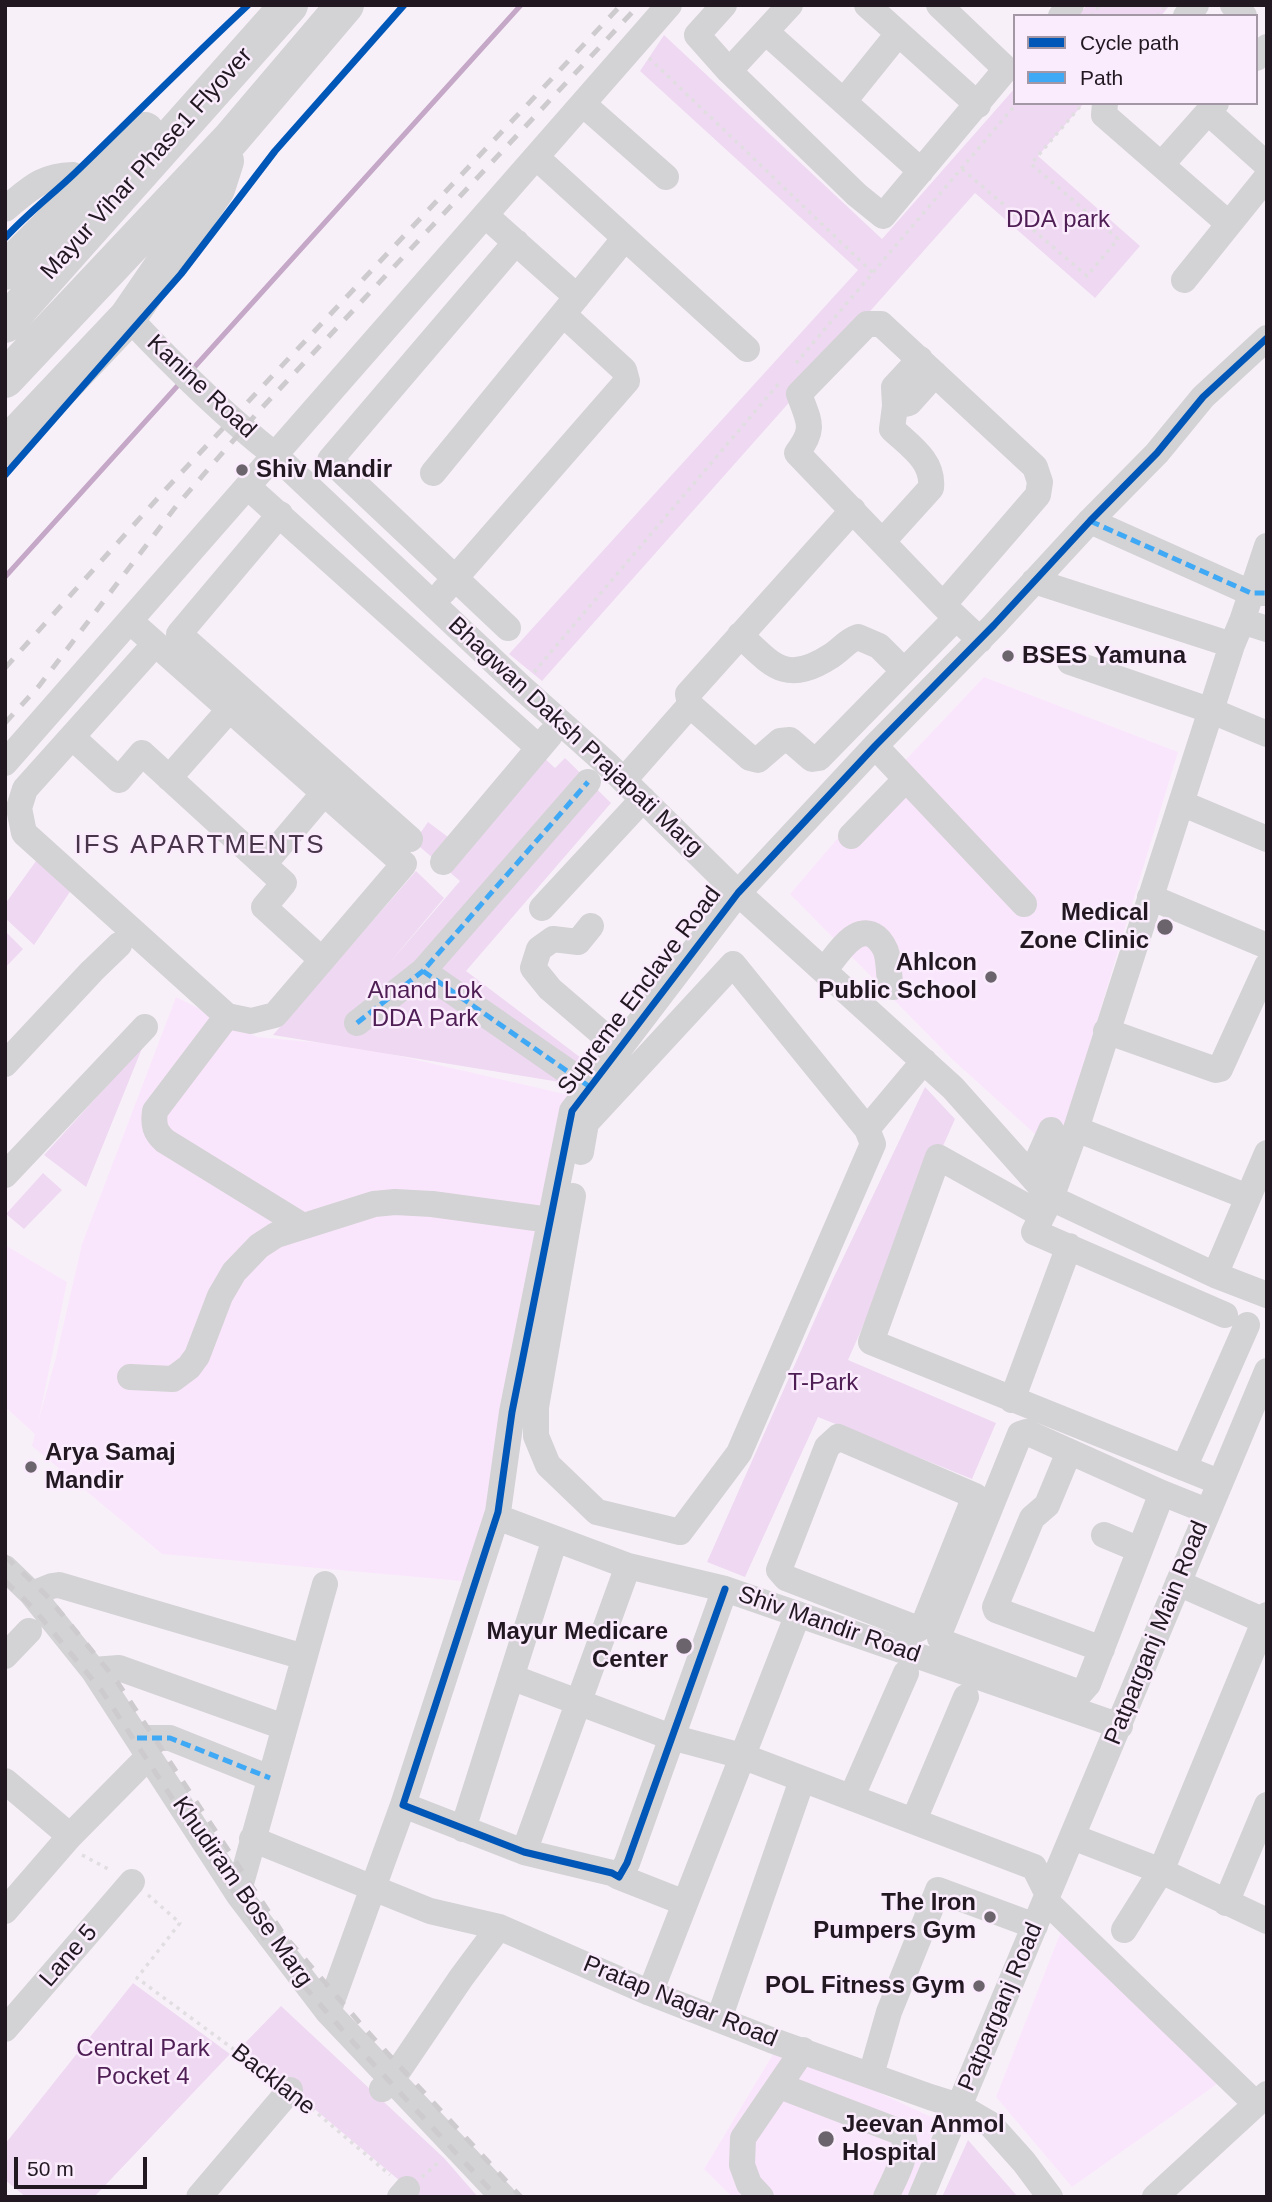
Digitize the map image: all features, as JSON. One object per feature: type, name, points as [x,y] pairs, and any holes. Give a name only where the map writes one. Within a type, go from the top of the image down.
[{"type":"highway","points":[[5,271],[269,5]]},
{"type":"highway","name":"Mayur Vihar Phase1 Flyover","points":[[5,324],[289,5]]},
{"type":"highway","name":"Mayur Vihar Phase1 Flyover","points":[[5,379],[231,139],[345,5]]},
{"type":"highway","points":[[5,447],[128,317],[216,189],[231,139]]},
{"type":"street","points":[[5,763],[669,5]]},
{"type":"street","points":[[724,5],[697,35],[729,71],[857,195],[883,216],[1006,69],[950,7]]},
{"type":"street","points":[[729,71],[790,5]]},
{"type":"street","points":[[867,5],[978,105]]},
{"type":"street","points":[[950,7],[1001,50],[1013,54]]},
{"type":"street","points":[[766,32],[921,171]]},
{"type":"street","points":[[844,102],[898,34]]},
{"type":"street","points":[[583,104],[666,177]]},
{"type":"street","points":[[1105,105],[1104,115],[1229,224]]},
{"type":"street","points":[[1162,164],[1212,108],[1267,165]]},
{"type":"street","points":[[536,157],[747,349]]},
{"type":"street","points":[[5,209],[35,185],[55,176],[73,175]]},
{"type":"street","points":[[1184,280],[1267,177]]},
{"type":"street","points":[[434,604],[627,381],[624,370],[570,305],[516,242],[485,215]]},
{"type":"street","points":[[433,473],[625,238]]},
{"type":"street","points":[[508,628],[330,460],[516,242]]},
{"type":"street","name":"Kanine Road","points":[[128,317],[162,354],[244,431],[275,456]]},
{"type":"street","points":[[853,510],[688,694],[690,705],[750,758],[758,760],[780,741],[790,740],[812,759],[819,758],[904,671],[950,611],[1038,495],[1040,482],[1035,467],[881,324],[867,324],[799,394],[810,427],[808,438],[797,453],[853,510],[950,611],[987,632]]},
{"type":"street","name":"Supreme Enclave Road","points":[[328,2012],[403,1805],[497,1517],[512,1412],[572,1111],[738,893],[875,746],[1157,453],[1203,397],[1267,338]]},
{"type":"street","points":[[883,541],[931,488],[932,480],[925,460],[892,429],[895,406],[909,402],[928,367]]},
{"type":"street","name":"Bhagwan Daksh Prajapati Marg","points":[[275,456],[624,780],[738,893],[953,1088],[1031,1175],[1047,1206]]},
{"type":"street","points":[[248,487],[539,748]]},
{"type":"street","points":[[280,514],[179,634],[410,839]]},
{"type":"street","points":[[1090,522],[1259,593]]},
{"type":"street","points":[[1031,1175],[1063,1129],[1106,1031],[1212,711],[1247,632],[1259,593],[1267,546]]},
{"type":"street","points":[[1034,581],[1247,632]]},
{"type":"street","points":[[131,622],[404,864],[275,1015],[251,1021],[227,1016],[24,834],[13,812],[19,808],[25,789],[155,645]]},
{"type":"street","points":[[740,635],[774,667],[784,670],[814,666],[834,654],[849,640],[858,637],[879,646],[904,671]]},
{"type":"street","points":[[1070,662],[1212,711],[1267,734]]},
{"type":"street","points":[[624,780],[690,705]]},
{"type":"street","points":[[169,778],[229,710]]},
{"type":"street","points":[[443,862],[560,723]]},
{"type":"street","points":[[72,737],[119,780],[142,753],[285,883],[264,906],[322,960]]},
{"type":"street","points":[[875,746],[1024,904]]},
{"type":"street","points":[[850,836],[906,779]]},
{"type":"street","points":[[357,1023],[423,971],[587,782]]},
{"type":"street","points":[[264,864],[324,793]]},
{"type":"street","points":[[542,908],[643,799]]},
{"type":"street","points":[[1181,803],[1267,839]]},
{"type":"street","points":[[1150,897],[1267,946]]},
{"type":"street","points":[[591,926],[578,942],[553,939],[539,949],[533,968],[550,989],[620,1049]]},
{"type":"street","points":[[825,970],[853,937],[868,933],[879,939],[884,946],[893,987]]},
{"type":"street","points":[[5,1064],[119,945]]},
{"type":"street","points":[[733,964],[867,1129],[873,1144],[739,1454],[680,1532],[597,1512],[548,1465],[536,1436],[536,1407],[586,1123],[733,964]]},
{"type":"street","points":[[1106,1031],[1216,1070],[1224,1065],[1257,1016],[1267,966]]},
{"type":"street","points":[[423,971],[590,1087]]},
{"type":"street","points":[[227,1016],[155,1111],[153,1121],[156,1133],[303,1226]]},
{"type":"street","points":[[5,1175],[145,1027]]},
{"type":"street","points":[[867,1129],[924,1060]]},
{"type":"street","points":[[1063,1129],[1248,1197]]},
{"type":"street","points":[[1063,1129],[1047,1206],[1034,1232],[1236,1320],[1184,1468]]},
{"type":"street","points":[[1215,1275],[1267,1153]]},
{"type":"street","points":[[1219,1482],[871,1342],[938,1157],[1047,1206],[1267,1295]]},
{"type":"street","points":[[130,1377],[173,1379],[181,1374],[197,1356],[220,1296],[234,1272],[259,1246],[276,1235],[374,1205],[395,1202],[432,1204],[550,1220]]},
{"type":"street","points":[[1012,1400],[1069,1246]]},
{"type":"street","name":"Patparganj Main Road","points":[[1047,1898],[1267,1371]]},
{"type":"street","points":[[1162,1493],[1088,1684],[1080,1693],[945,1643],[940,1638],[940,1632],[1020,1434],[1026,1433],[1207,1511]]},
{"type":"street","points":[[838,1437],[975,1496],[923,1626],[918,1629],[847,1602],[786,1578],[779,1570],[827,1447],[838,1437]]},
{"type":"street","points":[[1069,1452],[1047,1506],[1032,1518],[995,1606],[996,1610],[1102,1649]]},
{"type":"street","name":"Shiv Mandir Road","points":[[497,1517],[628,1566],[725,1589],[1120,1726]]},
{"type":"street","points":[[1104,1535],[1140,1550]]},
{"type":"street","points":[[463,1829],[555,1539]]},
{"type":"street","points":[[524,1852],[628,1566]]},
{"type":"street","name":"Khudiram Bose Marg","points":[[5,1568],[32,1594],[93,1670],[231,1915],[300,2003],[503,2197]]},
{"type":"street","points":[[1124,1930],[1161,1871],[1266,1620],[1178,1583]]},
{"type":"street","points":[[238,1894],[325,1584]]},
{"type":"street","points":[[32,1594],[59,1586],[304,1657]]},
{"type":"street","name":"Khudiram Bose Marg","points":[[5,1589],[55,1643],[141,1754],[238,1894],[328,2012],[483,2197]]},
{"type":"street","points":[[619,1877],[627,1863],[725,1589]]},
{"type":"street","points":[[838,1629],[847,1602]]},
{"type":"street","points":[[650,1993],[798,1614]]},
{"type":"street","points":[[5,1657],[29,1631]]},
{"type":"street","points":[[93,1670],[120,1668],[284,1727]]},
{"type":"street","points":[[852,1796],[905,1673]]},
{"type":"street","points":[[511,1677],[671,1737],[742,1756],[1034,1867],[1047,1898],[1261,2099],[1155,2197]]},
{"type":"street","points":[[914,1820],[966,1697]]},
{"type":"street","points":[[5,1910],[141,1754],[170,1738],[270,1779]]},
{"type":"street","points":[[5,1780],[66,1840]]},
{"type":"street","points":[[719,2020],[802,1780]]},
{"type":"street","points":[[403,1805],[524,1852],[612,1872],[685,1903]]},
{"type":"street","points":[[1226,1903],[1267,1805]]},
{"type":"street","points":[[1073,1837],[1161,1871],[1267,1921]]},
{"type":"street","name":"Pratap Nagar Road","points":[[252,1839],[430,1911],[499,1927],[719,2020],[959,2106],[990,2124],[1024,2162],[1050,2197]]},
{"type":"street","name":"Lane 5","points":[[5,2029],[132,1882]]},
{"type":"street","points":[[871,2075],[889,2012],[938,1890],[1035,1926]]},
{"type":"street","name":"Patparganj Road","points":[[921,2197],[1047,1898]]},
{"type":"street","points":[[387,2084],[499,1927]]},
{"type":"street","points":[[761,2197],[749,2184],[742,2165],[743,2138],[803,2050]]},
{"type":"street","points":[[780,2086],[900,2132],[905,2141],[903,2155],[886,2197]]},
{"type":"street","points":[[199,2197],[290,2091]]},
{"type":"street","points":[[903,2155],[936,2160]]},
{"type":"path","points":[[635,45],[873,273]]},
{"type":"path","points":[[792,368],[1015,105]]},
{"type":"path","points":[[962,169],[1087,276],[1118,239],[1031,164],[1081,105]]},
{"type":"path","points":[[521,687],[783,379]]},
{"type":"path","points":[[408,2189],[444,2158]]},
{"type":"shaded area","name":"Ahlcon Public School","points":[[984,677],[1178,752],[1057,1154],[953,1060],[790,894],[897,769]]},
{"type":"shaded area","points":[[176,997],[257,1037],[356,1046],[569,1095],[472,1582],[162,1554],[32,1446],[35,1434],[5,1407],[5,1245],[67,1282],[39,1419],[82,1244]]},
{"type":"shaded area","points":[[1062,1929],[1217,2084],[1072,2187],[996,2097]]},
{"type":"shaded area","name":"Jeevan Anmol Hospital","points":[[778,2046],[938,2120],[908,2197],[732,2197],[704,2169]]},
{"type":"green space","points":[[1087,5],[1170,5],[1163,14],[1080,14]]},
{"type":"green space","name":"DDA park","points":[[664,35],[882,239],[1013,90],[1013,105],[1082,105],[1038,156],[1140,246],[1095,298],[975,193],[542,681],[509,654],[858,270],[640,71]]},
{"type":"green space","name":"Anand Lok DDA Park","points":[[527,742],[555,768],[565,758],[611,803],[466,971],[601,1073],[590,1087],[273,1035],[416,871],[444,898],[387,966],[460,881],[414,842],[428,822],[448,837]]},
{"type":"green space","points":[[44,850],[78,880],[34,945],[5,918],[5,904]]},
{"type":"green space","points":[[5,931],[23,949],[5,968]]},
{"type":"green space","points":[[143,1046],[86,1187],[44,1155]]},
{"type":"green space","name":"T-Park","points":[[925,1087],[955,1119],[848,1360],[996,1423],[972,1479],[818,1417],[745,1577],[707,1562],[832,1281]]},
{"type":"green space","points":[[43,1173],[62,1190],[24,1229],[6,1214]]},
{"type":"green space","name":"Central Park Pocket 4","points":[[133,1983],[230,2054],[94,2197],[26,2197],[5,2180],[5,2144]]},
{"type":"green space","points":[[281,2006],[444,2158],[478,2197],[419,2197],[241,2047]]},
{"type":"green space","points":[[968,2140],[1018,2197],[942,2197]]},
{"type":"waterway","points":[[190,372],[521,5]]},
{"type":"waterway","points":[[5,577],[181,382]]},
{"type":"railway","points":[[5,668],[166,489],[621,5]]},
{"type":"railway","points":[[5,723],[39,686],[177,505],[259,411],[639,5]]},
{"type":"railway","points":[[5,1556],[46,1595],[116,1680],[284,1935],[365,2029],[521,2197]]},
{"type":"railway","points":[[5,1581],[33,1608],[102,1691],[269,1946],[352,2041],[497,2197]]},
{"type":"marked path","points":[[1090,521],[1251,593],[1267,593]]},
{"type":"marked path","points":[[357,1023],[423,971],[588,782]]},
{"type":"marked path","points":[[423,971],[590,1087]]},
{"type":"marked path","points":[[137,1738],[170,1738],[270,1778]]},
{"type":"cycle path","points":[[5,238],[248,5]]},
{"type":"cycle path","points":[[5,475],[181,274],[275,151],[404,5]]},
{"type":"cycle path","points":[[725,1589],[627,1863],[619,1877],[524,1852],[403,1805],[498,1512],[512,1412],[572,1111],[738,893],[875,746],[1157,453],[1203,397],[1267,338]]},
{"type":"place","name":"Shiv Mandir","points":[[242,470]]},
{"type":"place","name":"BSES Yamuna","points":[[1008,656]]},
{"type":"place","name":"Medical Zone Clinic","points":[[1165,927]]},
{"type":"place","name":"Ahlcon Public School","points":[[991,977]]},
{"type":"place","name":"Arya Samaj Mandir","points":[[31,1467]]},
{"type":"place","name":"Mayur Medicare Center","points":[[684,1646]]},
{"type":"place","name":"The Iron Pumpers Gym","points":[[990,1917]]},
{"type":"place","name":"POL Fitness Gym","points":[[979,1986]]},
{"type":"place","name":"Jeevan Anmol Hospital","points":[[826,2139]]},
{"type":"district","name":"IFS APARTMENTS","points":[[200,846]]}]
